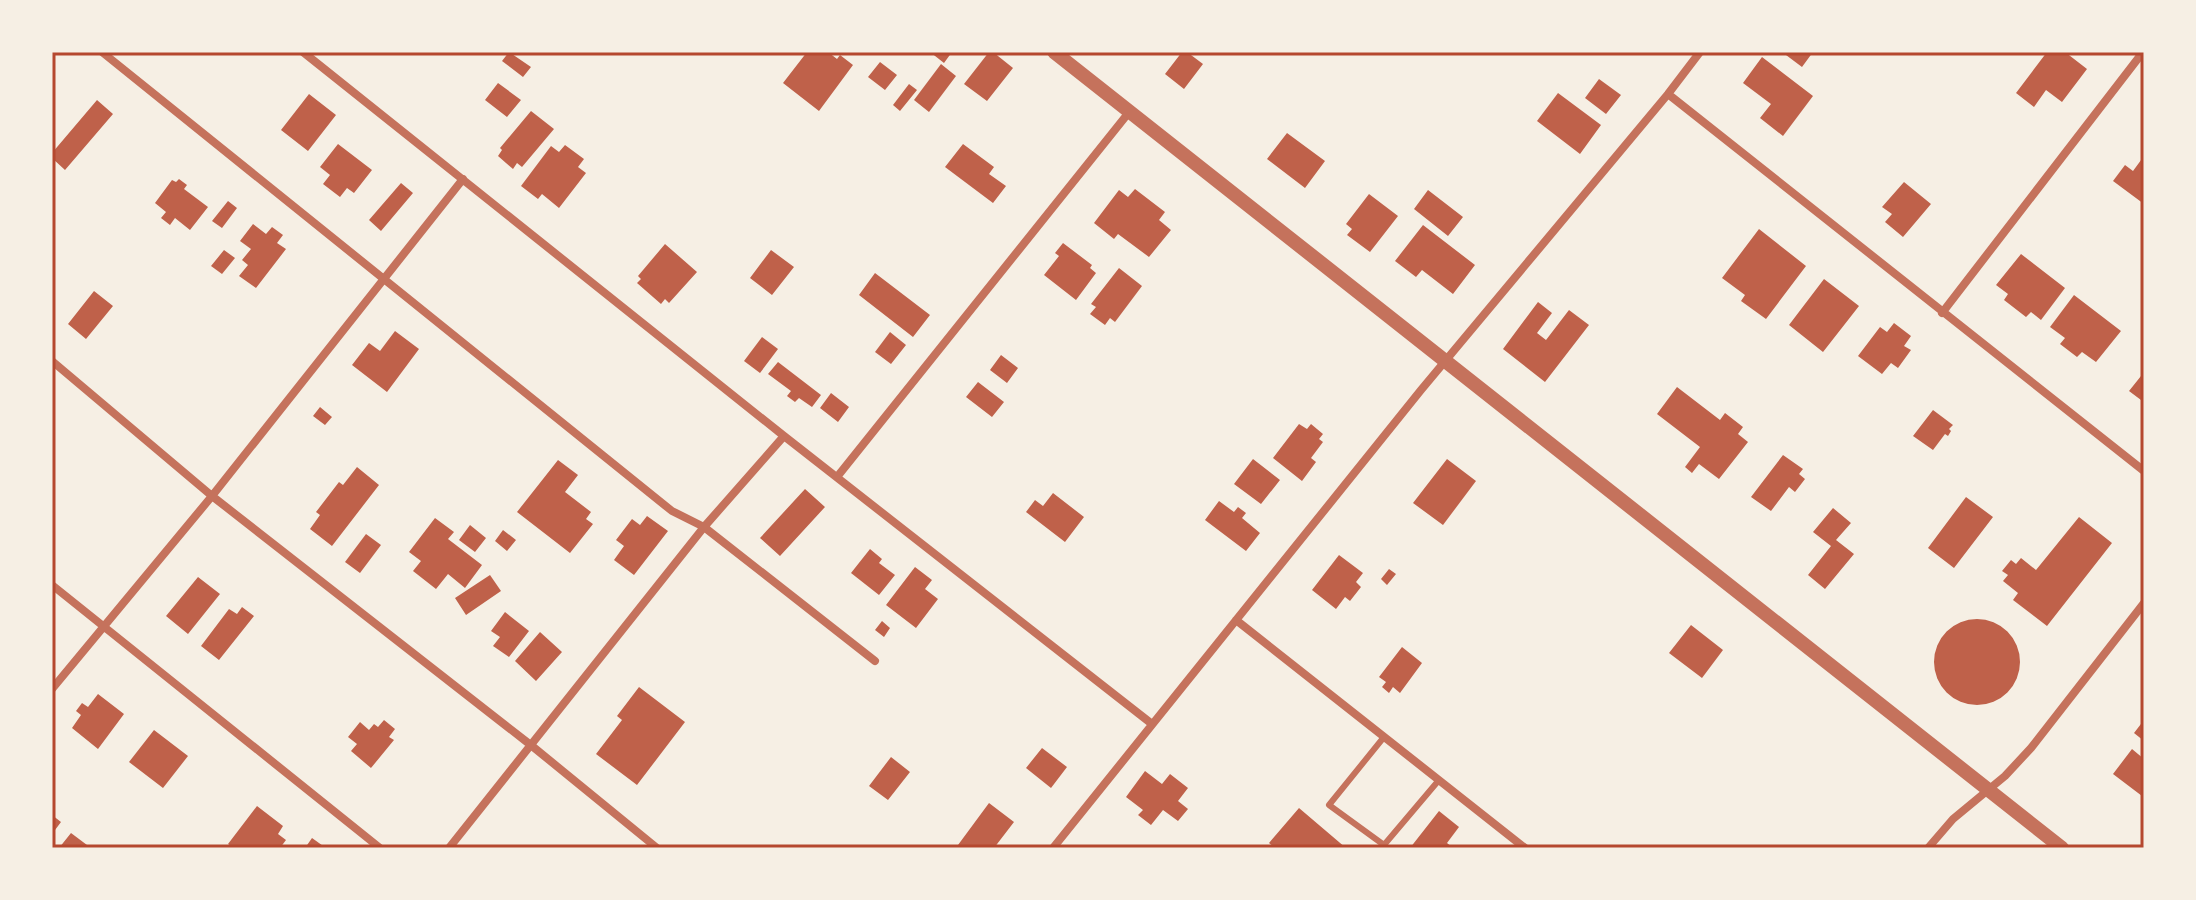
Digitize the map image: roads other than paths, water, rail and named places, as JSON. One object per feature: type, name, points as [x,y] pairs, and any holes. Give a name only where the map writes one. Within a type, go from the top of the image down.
[{"type":"street","points":[[102,52],[672,511],[704,527],[875,661]]},
{"type":"street","points":[[303,52],[784,436],[1152,724]]},
{"type":"street","points":[[1054,52],[2062,848]]},
{"type":"street","points":[[1053,848],[1445,361],[1700,52]]},
{"type":"street","points":[[1942,313],[2143,52]]},
{"type":"street","points":[[1668,94],[2144,471]]},
{"type":"street","points":[[837,477],[1130,111]]},
{"type":"street","points":[[52,689],[212,496],[463,179]]},
{"type":"street","points":[[52,361],[212,496],[532,746],[657,848]]},
{"type":"street","points":[[449,848],[704,527],[784,436]]},
{"type":"street","points":[[52,585],[380,848]]},
{"type":"street","points":[[1928,848],[1953,819],[2031,748],[2144,603]]},
{"type":"street","points":[[1236,620],[1525,848]]},
{"type":"lane","points":[[1384,737],[1329,805],[1384,845],[1439,780]]}]
